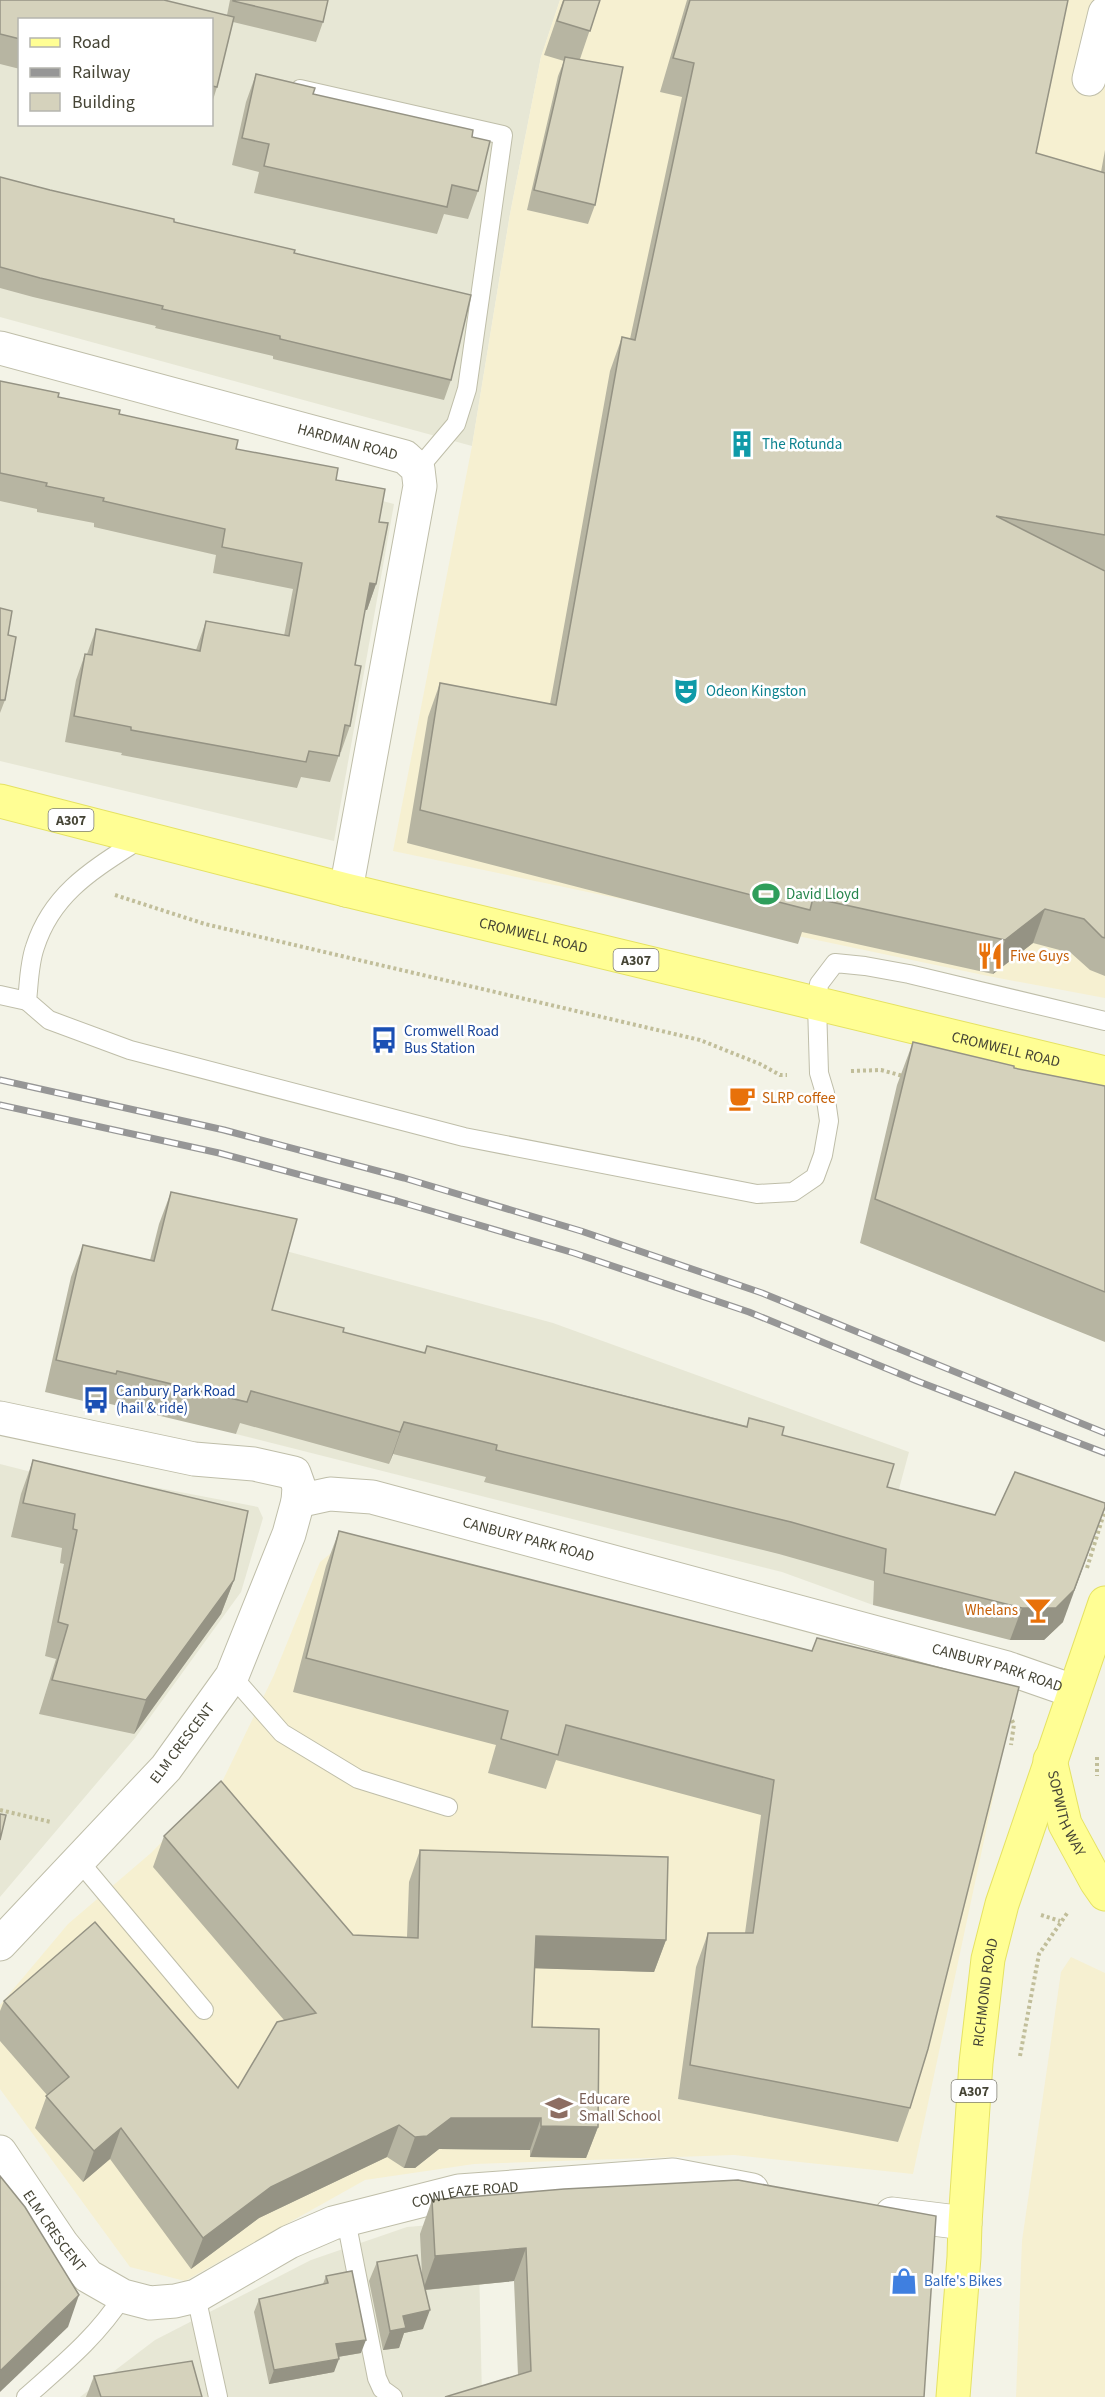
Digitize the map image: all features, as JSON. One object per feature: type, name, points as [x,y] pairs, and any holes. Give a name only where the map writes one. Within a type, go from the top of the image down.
[{"type":"main road","name":"CROMWELL ROAD","points":[[0,801],[346,890],[1105,1073]]},
{"type":"main road","name":"RICHMOND ROAD","points":[[953,2397],[976,2063],[988,1959],[1002,1904],[1073,1691],[1105,1604]]},
{"type":"main road","name":"SOPWITH WAY","points":[[1050,1760],[1065,1824],[1105,1894]]},
{"type":"street","points":[[1089,79],[1105,13]]},
{"type":"street","name":"HARDMAN ROAD","points":[[0,348],[405,457],[418,469]]},
{"type":"street","points":[[346,890],[420,486],[418,469]]},
{"type":"street","points":[[1,1424],[194,1459],[254,1464],[294,1473],[300,1487],[298,1501]]},
{"type":"street","name":"CANBURY PARK ROAD","points":[[298,1501],[330,1494],[372,1497],[1008,1668],[1073,1691]]},
{"type":"street","name":"ELM CRESCENT","points":[[0,1944],[166,1768],[232,1676],[277,1565],[298,1501]]},
{"type":"street","name":"ELM CRESCENT","points":[[0,2152],[62,2244],[88,2276],[123,2296]]},
{"type":"street","name":"COWLEAZE ROAD","points":[[123,2296],[150,2302],[175,2301],[196,2296],[289,2242],[333,2223],[459,2192],[673,2175],[783,2196]]},
{"type":"street","points":[[861,2210],[965,2223]]},
{"type":"lane","points":[[300,89],[503,135],[467,389],[456,424],[418,469]]},
{"type":"lane","points":[[27,1001],[34,947],[52,908],[86,874],[142,838]]},
{"type":"lane","points":[[0,995],[27,1001],[49,1020],[130,1050],[464,1137],[757,1194],[793,1192],[815,1177],[824,1155],[829,1121],[819,1073],[817,1004],[819,984],[835,963],[909,974],[1105,1021]]},
{"type":"lane","points":[[232,1676],[282,1734],[358,1779],[448,1807]]},
{"type":"lane","points":[[79,1861],[204,2010]]},
{"type":"lane","points":[[346,2220],[377,2378],[382,2390],[393,2397]]},
{"type":"lane","points":[[26,2397],[90,2340],[109,2318],[123,2296]]},
{"type":"lane","points":[[196,2296],[218,2397]]},
{"type":"path","points":[[86,874],[109,893],[205,924],[700,1040],[760,1064],[780,1075],[790,1075]]},
{"type":"path","points":[[848,1071],[880,1070],[903,1076]]},
{"type":"path","points":[[1097,1748],[1097,1782]]},
{"type":"path","points":[[0,1810],[51,1822]]},
{"type":"path","points":[[1039,1954],[1060,1922],[1071,1910]]},
{"type":"path","points":[[1040,1915],[1060,1922]]},
{"type":"shaded area","points":[[0,0],[560,0],[541,57],[510,214],[472,446],[0,317]]},
{"type":"shaded area","points":[[560,0],[1105,0],[1105,998],[988,976],[393,851],[472,446],[510,214],[541,57]]},
{"type":"shaded area","points":[[0,401],[394,504],[334,841],[0,761]]},
{"type":"shaded area","points":[[286,1251],[553,1323],[909,1452],[874,1581],[873,1605],[782,1572],[236,1434]]},
{"type":"shaded area","points":[[0,1464],[51,1477],[101,1477],[258,1507],[263,1518],[241,1592],[135,1738],[0,1897]]},
{"type":"shaded area","points":[[340,1546],[1009,1723],[913,2174],[734,2155],[474,2164],[365,2180],[185,2281],[130,2267],[0,2089],[0,2005],[68,1924],[151,1853],[223,1780],[274,1675],[320,1562]]},
{"type":"shaded area","points":[[1071,1957],[1105,1973],[1105,2397],[1016,2397],[1022,2241],[1061,1972]]},
{"type":"shaded area","points":[[478,2221],[482,2397],[80,2397],[155,2340],[311,2260],[407,2227]]},
{"type":"building","points":[[0,0],[164,0],[234,17],[217,87],[213,86],[213,18],[18,18],[18,38],[0,34]]},
{"type":"building","points":[[233,0],[328,0],[323,22]]},
{"type":"building","points":[[564,0],[600,0],[590,31],[557,21]]},
{"type":"building","name":"The Rotunda","points":[[690,0],[1068,0],[1036,153],[1105,173],[1105,535],[996,516],[1105,571],[1105,938],[1084,919],[1045,909],[1005,940],[813,898],[810,910],[420,810],[440,683],[556,705],[622,337],[635,340],[694,63],[673,58]]},
{"type":"building","points":[[565,57],[623,67],[595,205],[534,190]]},
{"type":"building","points":[[256,74],[315,88],[313,94],[473,130],[472,137],[490,141],[478,191],[452,185],[447,207],[264,166],[269,144],[242,138]]},
{"type":"building","points":[[0,177],[174,219],[174,222],[295,250],[294,253],[471,295],[451,380],[0,267]]},
{"type":"building","points":[[0,381],[59,393],[58,397],[120,410],[119,414],[238,440],[236,449],[338,468],[336,480],[385,489],[379,522],[388,523],[376,584],[370,583],[355,665],[361,666],[350,726],[345,725],[339,756],[309,751],[306,762],[131,730],[131,727],[74,716],[85,654],[92,655],[96,629],[200,651],[206,621],[289,636],[302,563],[222,547],[225,529],[103,501],[104,498],[46,486],[47,483],[0,473]]},
{"type":"building","points":[[0,608],[12,611],[8,635],[16,637],[5,700],[0,700]]},
{"type":"building","points":[[913,1042],[1014,1066],[1014,1068],[1105,1086],[1105,1292],[875,1199]]},
{"type":"building","points":[[171,1192],[297,1219],[272,1310],[344,1328],[343,1332],[425,1353],[427,1346],[747,1427],[749,1418],[784,1427],[782,1435],[894,1464],[887,1487],[995,1515],[1015,1472],[1105,1503],[1074,1590],[1056,1608],[1022,1608],[884,1573],[886,1549],[791,1522],[496,1450],[497,1445],[404,1422],[400,1432],[251,1391],[247,1402],[117,1371],[116,1374],[56,1360],[83,1245],[154,1261]]},
{"type":"building","points":[[33,1460],[248,1511],[234,1580],[146,1700],[52,1680],[68,1625],[58,1622],[77,1530],[73,1529],[75,1514],[23,1503]]},
{"type":"building","points":[[339,1531],[812,1651],[817,1638],[1019,1687],[928,2049],[910,2108],[690,2065],[708,1933],[753,1933],[774,1780],[566,1725],[558,1755],[501,1739],[508,1711],[306,1658]]},
{"type":"building","points":[[221,1781],[353,1935],[418,1938],[420,1850],[668,1857],[666,1940],[536,1936],[532,2027],[599,2029],[598,2127],[541,2126],[541,2118],[451,2118],[427,2136],[415,2137],[399,2125],[271,2187],[203,2238],[121,2128],[94,2151],[46,2096],[69,2077],[4,2001],[95,1922],[238,2088],[277,2022],[316,2013],[164,1836]]},
{"type":"building","points":[[0,1814],[6,1815],[0,1840]]},
{"type":"building","points":[[0,2176],[25,2207],[79,2295],[0,2371]]},
{"type":"building","points":[[738,2180],[936,2216],[924,2397],[445,2397],[531,2371],[526,2248],[435,2256],[432,2200],[564,2189]]},
{"type":"building","points":[[417,2255],[430,2310],[403,2316],[406,2328],[390,2331],[377,2262]]},
{"type":"building","points":[[352,2271],[366,2340],[336,2344],[339,2359],[274,2370],[259,2299],[328,2283],[326,2276]]},
{"type":"building","points":[[192,2361],[202,2397],[101,2397],[94,2376]]},
{"type":"railway","points":[[0,1080],[224,1130],[404,1178],[581,1231],[762,1293],[1105,1433]]},
{"type":"railway","points":[[0,1105],[219,1153],[397,1201],[574,1253],[749,1312],[917,1381],[1105,1453]]},
{"type":"place","name":"The Rotunda","points":[[742,444]]},
{"type":"place","name":"Odeon Kingston","points":[[686,691]]},
{"type":"place","name":"David Lloyd","points":[[766,894]]},
{"type":"place","name":"Five Guys","points":[[990,956]]},
{"type":"place","name":"Cromwell Road Bus Station","points":[[384,1040]]},
{"type":"place","name":"SLRP coffee","points":[[742,1098]]},
{"type":"place","name":"Canbury Park Road (hail & ride)","points":[[96,1400]]},
{"type":"place","name":"Whelans","points":[[1038,1610]]},
{"type":"place","name":"Educare Small School","points":[[559,2108]]},
{"type":"place","name":"Balfe's Bikes","points":[[904,2281]]}]
